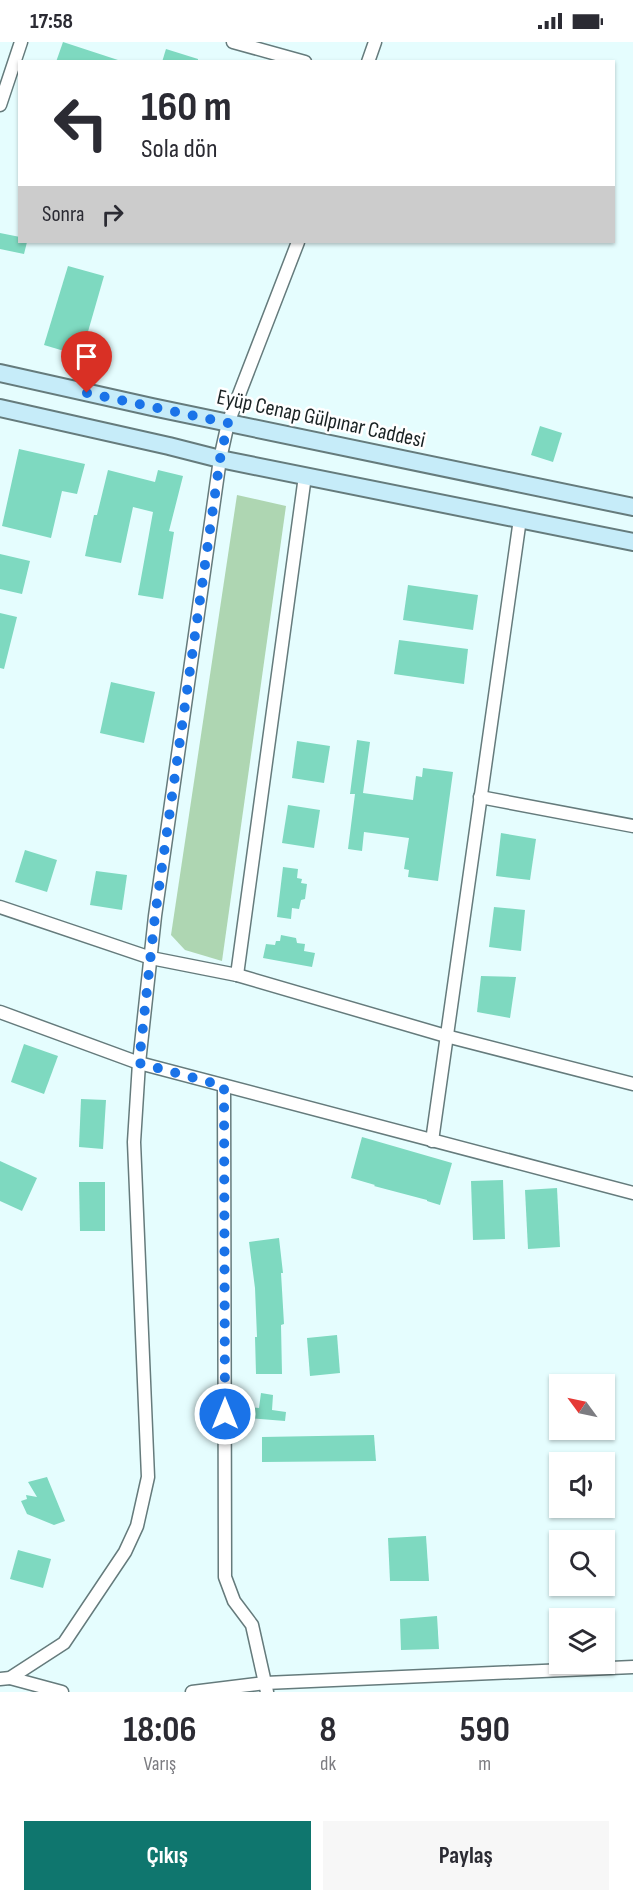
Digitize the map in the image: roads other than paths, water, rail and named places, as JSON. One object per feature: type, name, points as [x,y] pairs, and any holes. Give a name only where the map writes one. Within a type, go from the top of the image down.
[{"type":"main road","name":"Eyüp Cenap Gülpınar Caddesi","points":[[0,373],[633,507]]},
{"type":"main road","points":[[0,408],[220,459],[633,542]]},
{"type":"street","points":[[0,105],[21,42]]},
{"type":"street","points":[[232,42],[298,60]]},
{"type":"street","points":[[369,60],[375,42]]},
{"type":"street","points":[[5,1679],[64,1643],[125,1552],[137,1526],[148,1478],[134,1142],[139,1063],[155,916],[220,459],[228,423],[298,243]]},
{"type":"street","points":[[237,975],[305,476]]},
{"type":"street","points":[[432,1141],[520,519]]},
{"type":"street","points":[[480,797],[633,826]]},
{"type":"street","points":[[0,907],[151,958],[237,975],[446,1036],[633,1084]]},
{"type":"street","points":[[0,1012],[139,1063],[633,1193]]},
{"type":"street","points":[[224,1086],[225,1578],[234,1601],[252,1625],[266,1688]]},
{"type":"street","points":[[192,1692],[633,1667]]},
{"type":"street","points":[[5,1679],[35,1689],[62,1692]]}]
